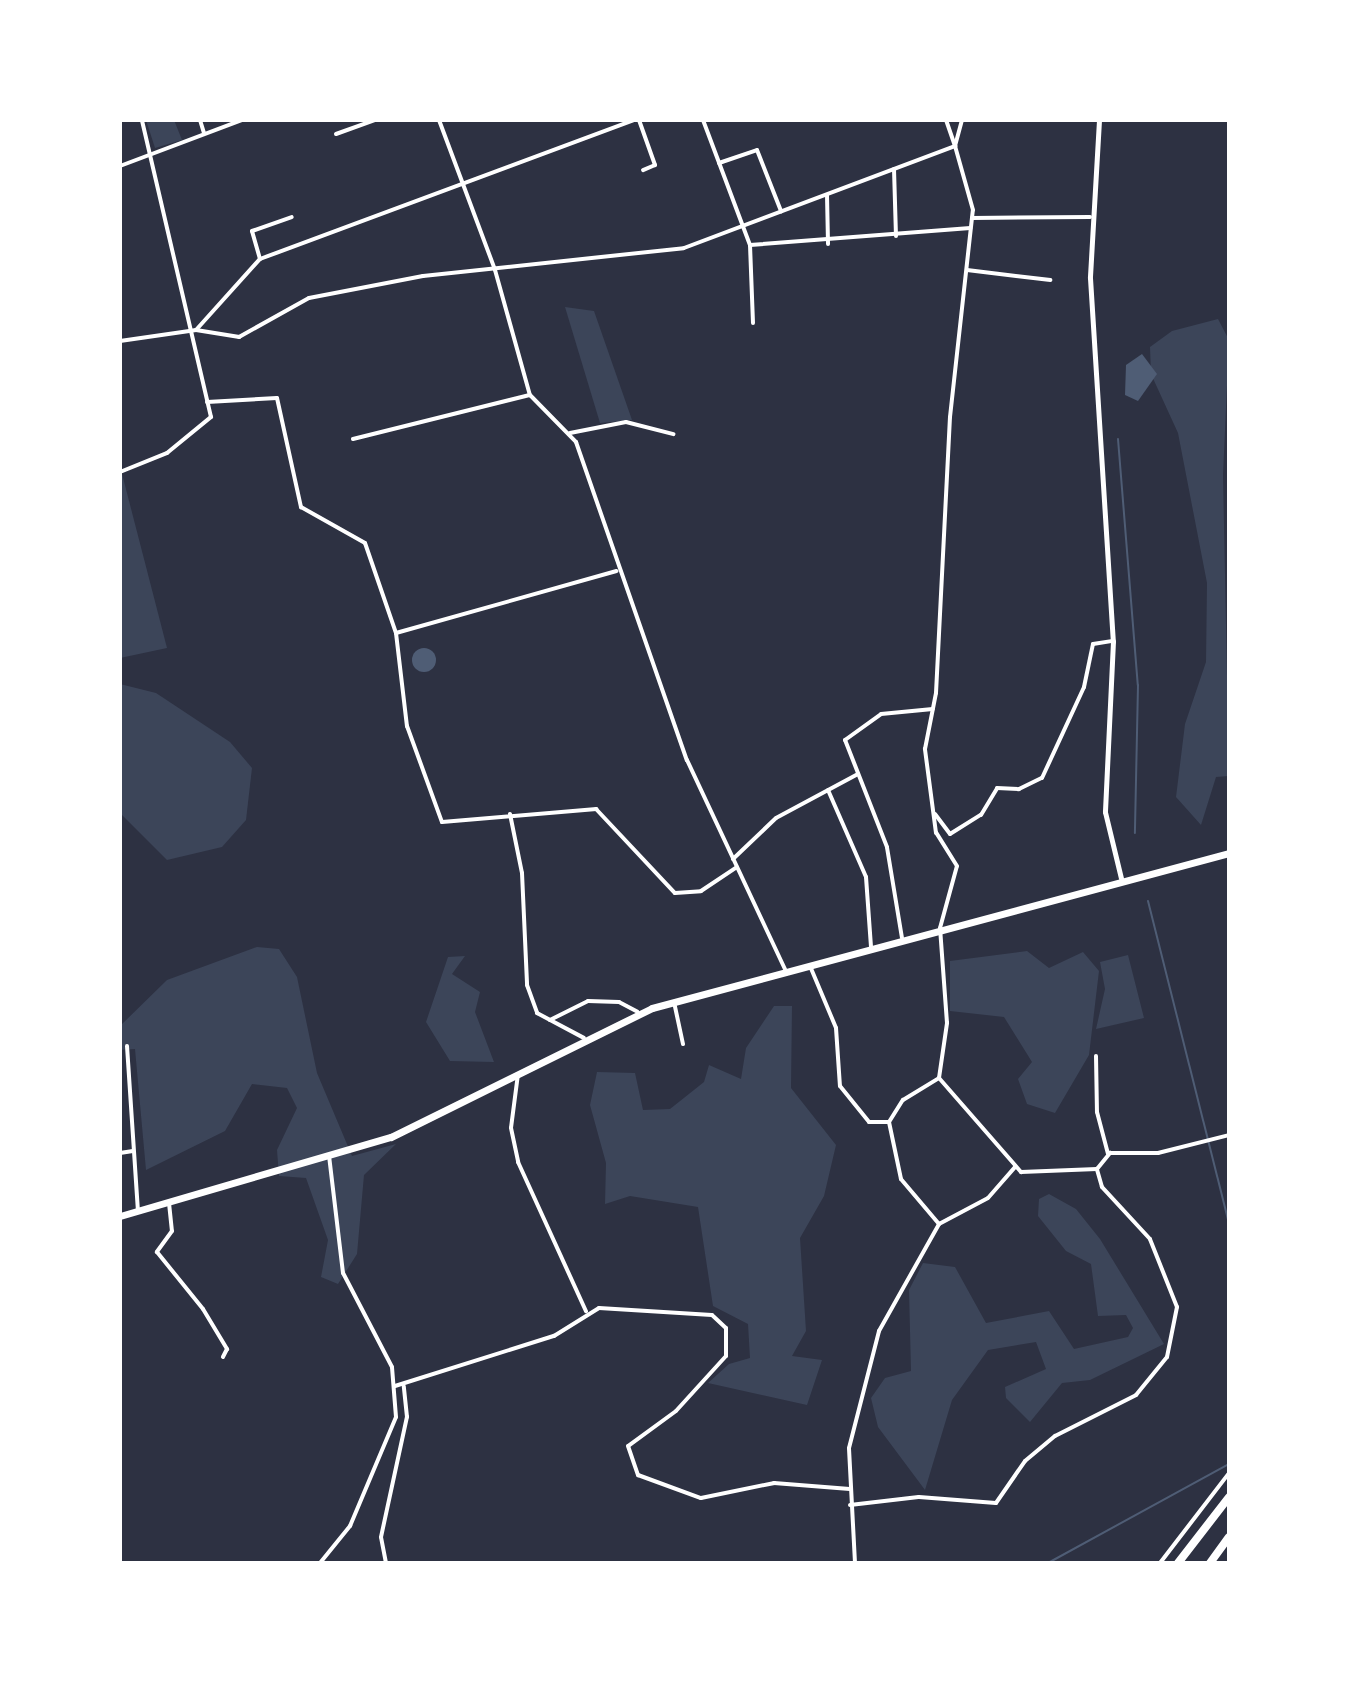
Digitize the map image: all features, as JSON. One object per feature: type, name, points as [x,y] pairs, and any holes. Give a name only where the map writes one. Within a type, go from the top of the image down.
[{"type":"highway","points":[[1178,1563],[1229,1497]]},
{"type":"highway","points":[[1210,1563],[1229,1537]]},
{"type":"main road","points":[[120,1216],[391,1137],[638,1012],[1121,878],[1229,853]]},
{"type":"street","points":[[120,472],[167,453],[211,417],[189,331],[154,153],[142,120]]},
{"type":"street","points":[[200,120],[204,134]]},
{"type":"street","points":[[120,166],[242,120]]},
{"type":"street","points":[[336,134],[375,120]]},
{"type":"street","points":[[439,120],[495,270],[530,395],[546,419],[570,433],[616,571],[687,760],[786,971]]},
{"type":"street","points":[[196,330],[260,259],[636,120],[655,165],[643,170]]},
{"type":"street","points":[[703,120],[750,245],[753,323]]},
{"type":"street","points":[[939,1224],[901,1179],[889,1122],[895,1107],[939,1078],[947,1023],[940,928],[957,866],[936,833],[925,749],[933,709],[972,218],[946,120]]},
{"type":"street","points":[[955,146],[962,120]]},
{"type":"street","points":[[1099,120],[1090,217],[1113,641],[1105,812],[1121,878]]},
{"type":"street","points":[[120,341],[196,330],[239,337],[309,298],[495,270],[684,248],[955,146]]},
{"type":"street","points":[[719,163],[757,150],[781,212]]},
{"type":"street","points":[[894,169],[896,236]]},
{"type":"street","points":[[827,195],[828,244]]},
{"type":"street","points":[[260,259],[252,231],[292,217]]},
{"type":"street","points":[[972,218],[1090,217]]},
{"type":"street","points":[[750,245],[828,244],[970,228]]},
{"type":"street","points":[[967,270],[1050,280]]},
{"type":"street","points":[[353,439],[530,395]]},
{"type":"street","points":[[207,402],[282,403],[301,507],[365,543],[396,633],[405,710],[442,822],[596,809],[675,893],[701,891],[737,867]]},
{"type":"street","points":[[570,433],[626,422],[673,434]]},
{"type":"street","points":[[396,633],[616,571]]},
{"type":"street","points":[[932,806],[950,834],[981,815],[997,788],[1019,789],[1042,778],[1084,687],[1093,644],[1113,641]]},
{"type":"street","points":[[902,938],[887,847],[845,740],[881,714],[933,709]]},
{"type":"street","points":[[733,859],[776,818],[858,774]]},
{"type":"street","points":[[828,790],[866,877],[871,947]]},
{"type":"street","points":[[510,814],[522,873],[527,985],[537,1013],[584,1038]]},
{"type":"street","points":[[810,964],[836,1028],[840,1086],[869,1122],[889,1122]]},
{"type":"street","points":[[550,1020],[588,1001],[619,1002],[638,1012]]},
{"type":"street","points":[[674,1002],[683,1044]]},
{"type":"street","points":[[127,1046],[138,1210]]},
{"type":"street","points":[[1096,1056],[1097,1112],[1108,1154]]},
{"type":"street","points":[[519,1072],[511,1120],[518,1162],[586,1311]]},
{"type":"street","points":[[939,1078],[1015,1167],[1036,1175],[1079,1165],[1097,1169]]},
{"type":"street","points":[[1108,1154],[1158,1153],[1229,1135]]},
{"type":"street","points":[[120,1153],[133,1151]]},
{"type":"street","points":[[321,1563],[350,1526],[390,1432],[395,1386],[343,1273],[328,1154]]},
{"type":"street","points":[[1097,1169],[1108,1154]]},
{"type":"street","points":[[855,1563],[849,1448],[879,1331],[939,1224],[988,1198],[1015,1167]]},
{"type":"street","points":[[850,1505],[919,1497],[996,1503],[1034,1453],[1129,1400],[1167,1357],[1179,1324],[1170,1282],[1150,1239],[1102,1187],[1097,1169]]},
{"type":"street","points":[[168,1201],[172,1231],[157,1252],[203,1309],[227,1349],[223,1357]]},
{"type":"street","points":[[395,1386],[404,1386],[554,1336],[586,1311],[712,1315],[726,1328],[722,1364],[628,1446],[627,1458],[644,1479],[701,1498],[774,1483],[850,1489]]},
{"type":"street","points":[[386,1563],[381,1537],[407,1417],[404,1386]]},
{"type":"street","points":[[1160,1563],[1229,1473]]},
{"type":"shaded area","points":[[146,120],[174,120],[182,140],[155,148]]},
{"type":"shaded area","points":[[565,307],[594,311],[632,420],[600,423]]},
{"type":"shaded area","points":[[1218,319],[1229,340],[1223,475],[1229,776],[1216,777],[1201,825],[1176,797],[1185,724],[1206,662],[1207,583],[1178,433],[1151,374],[1150,347],[1172,331]]},
{"type":"shaded area","points":[[1142,354],[1157,374],[1138,401],[1125,395],[1126,365]]},
{"type":"shaded area","points":[[120,466],[167,648],[120,658]]},
{"type":"shaded area","points":[[424,648],[433,651],[436,660],[433,669],[424,672],[415,669],[412,660],[415,651]]},
{"type":"shaded area","points":[[120,684],[156,693],[230,742],[252,768],[246,820],[222,847],[167,860],[120,813]]},
{"type":"shaded area","points":[[257,947],[279,949],[297,977],[317,1073],[352,1156],[396,1144],[364,1175],[357,1254],[338,1284],[321,1277],[328,1240],[306,1178],[279,1176],[277,1150],[297,1108],[287,1088],[252,1084],[225,1131],[146,1170],[135,1049],[120,1050],[120,1026],[167,980]]},
{"type":"shaded area","points":[[1027,951],[1049,968],[1083,952],[1099,971],[1089,1055],[1055,1113],[1027,1104],[1018,1079],[1032,1062],[1004,1017],[950,1011],[950,961]]},
{"type":"shaded area","points":[[1128,955],[1144,1018],[1096,1029],[1105,989],[1100,962]]},
{"type":"shaded area","points":[[465,956],[452,974],[480,992],[475,1012],[494,1062],[450,1061],[426,1022],[448,957]]},
{"type":"shaded area","points":[[774,1006],[792,1006],[791,1088],[836,1145],[824,1196],[800,1238],[806,1331],[792,1356],[822,1360],[807,1405],[708,1383],[729,1364],[750,1358],[748,1324],[713,1306],[698,1207],[630,1196],[605,1204],[606,1163],[590,1105],[597,1072],[635,1073],[643,1110],[670,1109],[704,1082],[709,1065],[741,1079],[746,1048]]},
{"type":"shaded area","points":[[1049,1194],[1076,1209],[1100,1239],[1164,1344],[1090,1380],[1062,1383],[1030,1422],[1006,1398],[1005,1387],[1046,1369],[1036,1342],[988,1350],[952,1400],[925,1490],[878,1427],[871,1398],[885,1378],[911,1371],[909,1290],[923,1263],[955,1267],[986,1323],[1049,1311],[1074,1349],[1128,1337],[1133,1328],[1126,1315],[1098,1316],[1091,1264],[1066,1251],[1038,1216],[1039,1199]]},
{"type":"waterway","points":[[1118,439],[1138,685],[1135,833]]},
{"type":"waterway","points":[[1148,901],[1229,1224]]},
{"type":"waterway","points":[[1048,1563],[1229,1464]]}]
